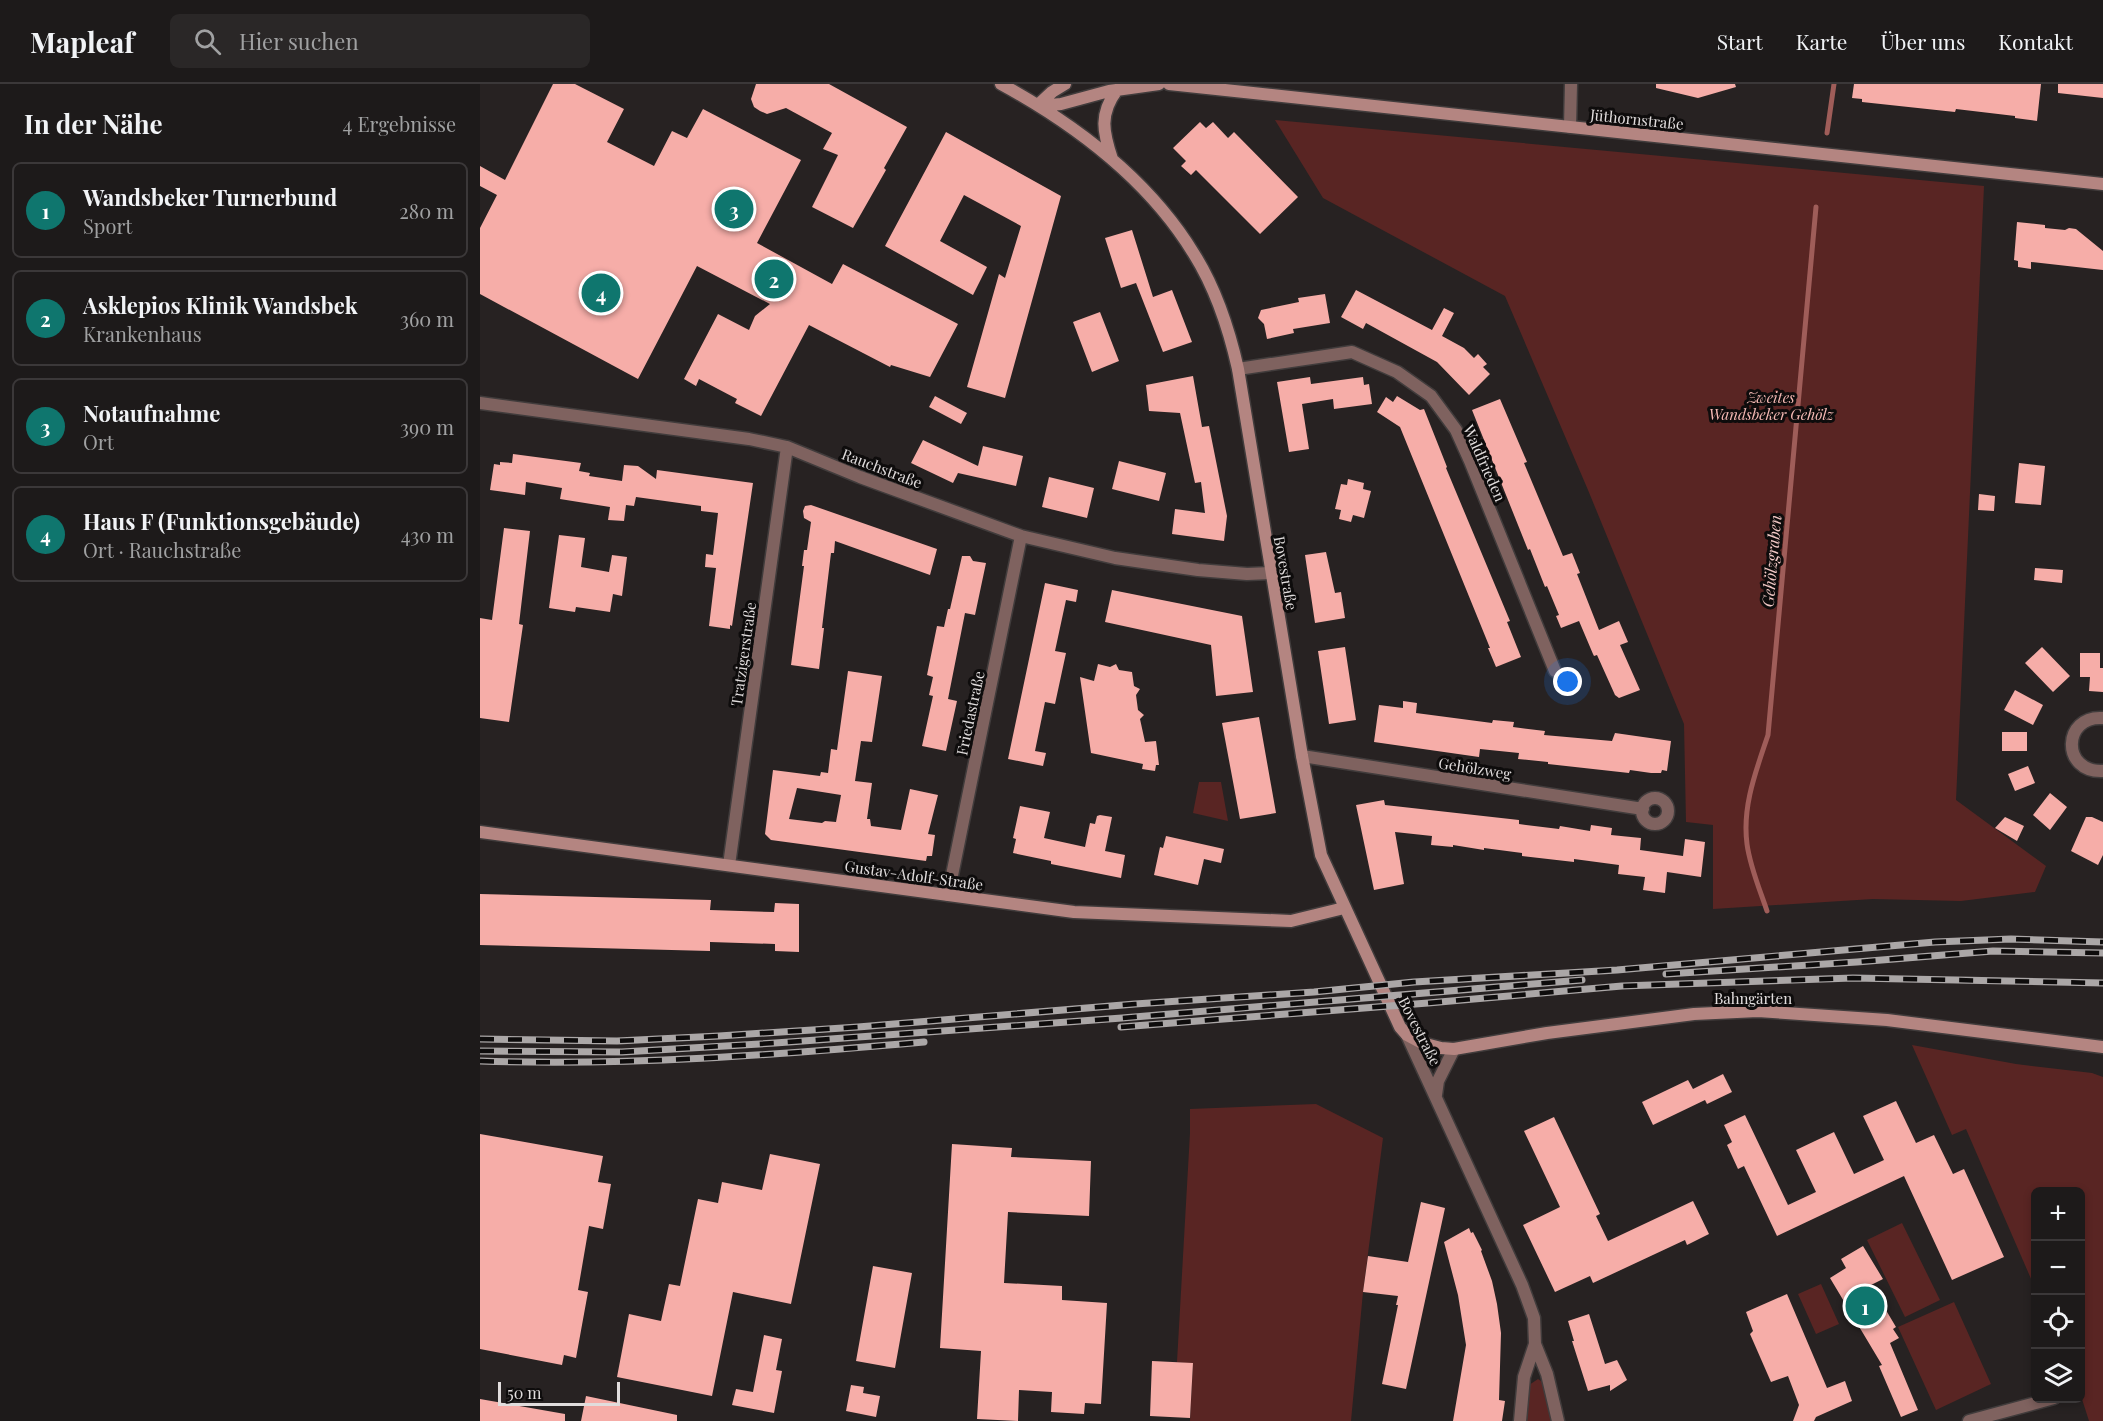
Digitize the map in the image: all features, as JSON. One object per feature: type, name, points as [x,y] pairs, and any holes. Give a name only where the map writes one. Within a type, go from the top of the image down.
[{"type":"street","points":[[1000,84],[1038,105],[1061,104],[1117,90],[1159,84]]},
{"type":"street","points":[[1038,105],[1065,84]]},
{"type":"street","name":"Jüthornstraße","points":[[1169,84],[2103,184]]},
{"type":"street","points":[[1570,127],[1571,84]]},
{"type":"street","points":[[1113,160],[1104,123],[1107,106],[1117,90]]},
{"type":"street","name":"Bovestraße","points":[[1038,105],[1077,131],[1113,160],[1150,197],[1194,254],[1221,308],[1238,369],[1302,756],[1321,855],[1400,1027],[1407,1035],[1436,1096],[1522,1285],[1534,1318],[1535,1344],[1547,1374],[1558,1421]]},
{"type":"street","name":"Waldfrieden","points":[[1238,369],[1352,352],[1397,372],[1431,396],[1456,430],[1470,461],[1555,671]]},
{"type":"street","name":"Rauchstraße","points":[[480,403],[749,439],[787,447],[860,477],[1021,536],[1115,558],[1198,570],[1247,574],[1271,573]]},
{"type":"street","name":"Tratzigerstraße","points":[[729,865],[787,447]]},
{"type":"street","name":"Friedastraße","points":[[948,896],[1021,536]]},
{"type":"street","points":[[2103,718],[2094,718],[2080,724],[2072,738],[2071,745],[2076,760],[2081,765],[2088,770],[2103,771]]},
{"type":"street","name":"Gehölzweg","points":[[1302,756],[1643,809]]},
{"type":"street","name":"Gustav-Adolf-Straße","points":[[480,832],[1074,912],[1291,921],[1344,908]]},
{"type":"street","name":"Bahngärten","points":[[1407,1035],[1433,1047],[1454,1049],[1547,1033],[1682,1016],[1758,1011],[1887,1020],[2103,1047]]},
{"type":"street","name":"Bovestraße","points":[[1436,1096],[1438,1081],[1454,1049]]},
{"type":"street","name":"Bovestraße","points":[[1520,1421],[1524,1377],[1535,1344]]},
{"type":"street","points":[[1969,1421],[1999,1417],[2040,1403]]},
{"type":"green space","name":"Zweites Wandsbeker Gehölz","points":[[1275,120],[1984,186],[1956,800],[2046,866],[2035,892],[1961,901],[1873,899],[1713,909],[1713,825],[1686,822],[1684,724],[1505,296],[1323,198]]},
{"type":"green space","points":[[1199,782],[1221,782],[1228,821],[1193,813]]},
{"type":"green space","points":[[1912,1045],[2016,1064],[2092,1073],[2103,1077],[2103,1421],[2089,1421],[2083,1403],[2085,1187],[2031,1187],[2031,1279],[1966,1129],[1952,1135]]},
{"type":"green space","points":[[1316,1104],[1383,1138],[1363,1292],[1351,1421],[1190,1421],[1193,1364],[1177,1362],[1190,1109]]},
{"type":"green space","points":[[1902,1223],[1940,1300],[1905,1317],[1867,1240]]},
{"type":"green space","points":[[1821,1284],[1839,1324],[1816,1334],[1798,1294]]},
{"type":"green space","points":[[1954,1302],[1991,1384],[1936,1410],[1898,1327]]},
{"type":"green space","points":[[1538,1379],[1544,1383],[1551,1421],[1526,1421],[1529,1385]]},
{"type":"building","points":[[553,84],[575,84],[624,109],[607,142],[654,166],[672,131],[687,138],[703,109],[801,160],[757,243],[832,284],[843,264],[958,324],[930,377],[891,365],[890,367],[809,325],[761,416],[735,403],[737,399],[699,379],[696,386],[684,379],[718,314],[749,330],[755,316],[770,304],[697,266],[638,379],[480,294],[480,228],[497,195],[480,186],[480,166],[505,180]]},
{"type":"building","points":[[756,84],[829,84],[907,127],[853,228],[812,207],[838,155],[823,149],[832,133],[786,108],[767,114],[760,111],[754,107],[751,99]]},
{"type":"building","points":[[1656,84],[1735,84],[1736,87],[1698,98],[1656,88]]},
{"type":"building","points":[[1854,84],[2041,84],[2037,121],[1956,109],[1955,112],[1862,102],[1862,99],[1852,98]]},
{"type":"building","points":[[2058,84],[2103,84],[2103,98],[2058,93]]},
{"type":"building","points":[[1200,122],[1206,128],[1213,122],[1228,138],[1234,132],[1298,197],[1260,234],[1196,170],[1191,175],[1181,166],[1186,161],[1173,148]]},
{"type":"building","points":[[946,132],[1061,196],[1005,398],[967,387],[999,274],[1005,278],[1021,226],[964,195],[940,241],[987,267],[973,295],[885,246]]},
{"type":"building","points":[[2017,222],[2045,225],[2045,228],[2076,229],[2103,251],[2103,270],[2031,262],[2031,269],[2018,267],[2018,261],[2014,260]]},
{"type":"building","points":[[1132,230],[1153,297],[1172,290],[1192,342],[1163,352],[1136,283],[1121,288],[1105,238]]},
{"type":"building","points":[[1356,290],[1432,330],[1444,308],[1454,313],[1442,336],[1464,348],[1474,358],[1478,354],[1487,364],[1483,367],[1490,374],[1469,395],[1437,362],[1366,323],[1363,329],[1341,317]]},
{"type":"building","points":[[1325,294],[1330,323],[1293,329],[1294,333],[1267,339],[1264,324],[1258,318],[1261,310],[1299,302],[1298,298]]},
{"type":"building","points":[[1100,312],[1119,361],[1092,372],[1073,322]]},
{"type":"building","points":[[1193,376],[1202,427],[1209,426],[1227,516],[1224,541],[1172,534],[1175,509],[1205,513],[1201,482],[1195,483],[1180,413],[1149,411],[1146,385]]},
{"type":"building","points":[[1310,377],[1311,384],[1363,377],[1364,385],[1369,384],[1372,404],[1334,409],[1333,399],[1302,404],[1309,449],[1289,452],[1277,382]]},
{"type":"building","points":[[935,396],[967,413],[961,424],[929,407]]},
{"type":"building","points":[[1397,396],[1420,410],[1424,409],[1510,621],[1507,622],[1521,657],[1496,667],[1400,427],[1377,412],[1386,397],[1393,402]]},
{"type":"building","points":[[1500,399],[1563,556],[1572,553],[1580,573],[1577,574],[1599,630],[1619,621],[1628,642],[1620,645],[1640,690],[1619,698],[1615,695],[1597,655],[1593,654],[1579,621],[1561,628],[1556,616],[1559,615],[1530,549],[1528,550],[1472,410]]},
{"type":"building","points":[[923,440],[978,466],[983,446],[1023,456],[1016,486],[958,473],[953,483],[911,463]]},
{"type":"building","points":[[513,454],[581,463],[579,471],[590,473],[589,476],[622,481],[624,465],[638,466],[656,479],[657,470],[753,483],[730,629],[709,626],[716,568],[705,567],[706,554],[713,555],[718,513],[701,511],[701,506],[636,497],[634,506],[626,505],[624,521],[608,520],[610,507],[560,499],[562,488],[526,482],[525,495],[490,490],[494,464],[512,463]]},
{"type":"building","points":[[1119,461],[1166,473],[1159,501],[1112,489]]},
{"type":"building","points":[[2019,463],[2045,466],[2041,505],[2015,503]]},
{"type":"building","points":[[1049,477],[1094,488],[1087,518],[1042,507]]},
{"type":"building","points":[[1348,479],[1364,483],[1363,489],[1371,491],[1364,518],[1353,515],[1351,522],[1339,519],[1341,510],[1335,509],[1341,484],[1347,485]]},
{"type":"building","points":[[1979,494],[1995,496],[1994,511],[1978,510]]},
{"type":"building","points":[[811,505],[937,549],[930,575],[835,541],[834,553],[831,553],[819,669],[791,665],[804,550],[807,550],[811,522],[804,518],[803,511],[805,506]]},
{"type":"building","points":[[504,528],[530,531],[519,624],[523,625],[509,722],[480,718],[480,618],[492,620]]},
{"type":"building","points":[[559,535],[585,538],[581,567],[609,572],[612,555],[627,557],[622,596],[613,594],[610,612],[576,607],[575,612],[549,608]]},
{"type":"building","points":[[1326,552],[1335,593],[1341,592],[1345,618],[1315,623],[1305,555]]},
{"type":"building","points":[[962,556],[970,556],[973,561],[986,563],[975,615],[965,613],[948,699],[957,701],[946,751],[922,746],[933,696],[929,695],[933,677],[927,675],[937,626],[944,627]]},
{"type":"building","points":[[2035,568],[2063,570],[2062,583],[2034,580]]},
{"type":"building","points":[[1045,583],[1078,590],[1076,602],[1066,600],[1055,651],[1066,653],[1055,704],[1045,702],[1035,751],[1046,753],[1043,766],[1008,759]]},
{"type":"building","points":[[1112,590],[1242,616],[1253,692],[1216,696],[1211,645],[1105,622]]},
{"type":"building","points":[[1345,647],[1356,720],[1329,724],[1318,651]]},
{"type":"building","points":[[2042,647],[2070,676],[2053,692],[2025,663]]},
{"type":"building","points":[[2080,653],[2100,653],[2100,668],[2103,668],[2103,692],[2089,691],[2090,677],[2080,677]]},
{"type":"building","points":[[1098,664],[1110,667],[1116,664],[1119,670],[1132,672],[1134,686],[1140,689],[1136,695],[1138,710],[1144,715],[1140,719],[1145,742],[1156,741],[1159,765],[1156,765],[1155,771],[1142,769],[1143,764],[1091,753],[1080,677],[1094,681]]},
{"type":"building","points":[[848,671],[882,676],[872,742],[861,741],[855,781],[872,783],[867,819],[870,819],[871,826],[901,830],[910,789],[938,795],[928,834],[935,835],[932,856],[927,856],[926,861],[771,840],[765,834],[773,770],[820,776],[821,772],[828,773],[831,749],[837,750]],"holes":[[[797,788],[841,795],[836,822],[822,823],[789,819]]]},
{"type":"building","points":[[2015,690],[2043,705],[2033,725],[2004,710]]},
{"type":"building","points":[[1403,701],[1417,703],[1416,713],[1492,723],[1493,720],[1514,722],[1513,727],[1545,731],[1544,735],[1612,741],[1615,733],[1671,741],[1667,771],[1651,773],[1630,770],[1629,773],[1518,759],[1519,753],[1480,749],[1479,757],[1374,742],[1379,705],[1403,708]]},
{"type":"building","points":[[1259,717],[1276,813],[1240,819],[1222,723]]},
{"type":"building","points":[[2002,732],[2027,732],[2027,751],[2002,751]]},
{"type":"building","points":[[2028,766],[2035,783],[2015,791],[2008,774]]},
{"type":"building","points":[[2050,793],[2067,807],[2050,830],[2033,815]]},
{"type":"building","points":[[1384,800],[1385,805],[1519,820],[1519,824],[1559,829],[1560,826],[1590,831],[1591,825],[1612,828],[1611,835],[1641,838],[1640,850],[1683,856],[1685,839],[1705,842],[1701,877],[1667,872],[1665,893],[1643,890],[1645,877],[1618,874],[1619,865],[1574,859],[1574,862],[1522,856],[1522,853],[1484,848],[1484,850],[1453,845],[1453,847],[1431,845],[1432,836],[1395,832],[1404,884],[1374,890],[1356,805]]},
{"type":"building","points":[[1020,806],[1050,812],[1044,838],[1085,847],[1090,823],[1095,824],[1097,816],[1100,815],[1112,817],[1105,851],[1125,855],[1121,878],[1051,864],[1051,861],[1013,853],[1016,839],[1013,838]]},
{"type":"building","points":[[2005,817],[2024,826],[2017,841],[1995,828]]},
{"type":"building","points":[[2086,817],[2103,822],[2103,855],[2098,865],[2071,851]]},
{"type":"building","points":[[1166,836],[1224,849],[1221,863],[1204,859],[1198,885],[1154,875],[1160,847],[1163,848]]},
{"type":"building","points":[[480,894],[711,900],[710,910],[774,912],[775,903],[799,904],[799,952],[775,951],[775,944],[710,942],[710,951],[480,945]]},
{"type":"building","points":[[1723,1074],[1732,1092],[1707,1104],[1705,1100],[1653,1125],[1642,1102],[1688,1080],[1693,1089]]},
{"type":"building","points":[[1896,1101],[1916,1143],[1934,1135],[1953,1174],[1964,1169],[2004,1257],[1952,1280],[1904,1176],[1777,1236],[1744,1166],[1738,1169],[1727,1145],[1732,1142],[1724,1125],[1745,1115],[1788,1205],[1816,1192],[1796,1150],[1834,1132],[1854,1174],[1884,1160],[1863,1116]]},
{"type":"building","points":[[1554,1117],[1600,1214],[1596,1216],[1608,1241],[1693,1201],[1709,1234],[1687,1245],[1685,1240],[1593,1283],[1590,1276],[1555,1292],[1523,1225],[1560,1207],[1524,1131]]},
{"type":"building","points":[[480,1134],[603,1156],[598,1182],[611,1184],[603,1229],[589,1226],[578,1290],[588,1292],[576,1358],[564,1355],[562,1365],[480,1349]]},
{"type":"building","points":[[952,1144],[1012,1148],[1011,1157],[1091,1161],[1089,1216],[1008,1212],[1004,1283],[1062,1286],[1062,1300],[1107,1303],[1101,1404],[1085,1403],[1084,1414],[1051,1412],[1052,1392],[1019,1390],[1018,1421],[977,1419],[981,1351],[940,1348]]},
{"type":"building","points":[[770,1154],[820,1164],[791,1304],[733,1292],[712,1396],[617,1377],[629,1314],[661,1321],[669,1284],[680,1286],[698,1199],[718,1203],[722,1182],[762,1190]]},
{"type":"building","points":[[1421,1202],[1445,1208],[1406,1389],[1382,1384],[1398,1296],[1363,1292],[1368,1256],[1408,1262]]},
{"type":"building","points":[[1469,1228],[1482,1250],[1497,1304],[1501,1333],[1499,1400],[1505,1401],[1502,1421],[1453,1421],[1466,1345],[1458,1295],[1444,1242]]},
{"type":"building","points":[[1863,1246],[1883,1279],[1871,1285],[1896,1327],[1893,1329],[1899,1338],[1890,1343],[1918,1410],[1901,1417],[1879,1366],[1882,1365],[1830,1278],[1846,1268],[1841,1259]]},
{"type":"building","points":[[873,1266],[912,1273],[895,1368],[856,1361]]},
{"type":"building","points":[[1787,1294],[1827,1388],[1845,1381],[1852,1401],[1816,1417],[1814,1421],[1793,1421],[1799,1405],[1788,1376],[1771,1382],[1750,1334],[1753,1331],[1746,1312]]},
{"type":"building","points":[[1589,1314],[1605,1364],[1617,1360],[1627,1380],[1610,1391],[1610,1385],[1588,1391],[1572,1341],[1574,1341],[1568,1321]]},
{"type":"building","points":[[764,1335],[782,1339],[776,1370],[782,1371],[774,1413],[732,1405],[736,1389],[753,1392]]},
{"type":"building","points":[[1152,1361],[1193,1363],[1190,1418],[1150,1416]]},
{"type":"building","points":[[851,1385],[864,1387],[863,1393],[880,1396],[876,1417],[846,1411]]},
{"type":"building","points":[[586,1396],[677,1415],[677,1421],[581,1421]]},
{"type":"building","points":[[480,1399],[565,1414],[565,1421],[480,1421]]},
{"type":"waterway","name":"Gehölzgraben","points":[[1827,133],[1834,84]]},
{"type":"waterway","name":"Gehölzgraben","points":[[1767,911],[1748,853],[1746,816],[1751,789],[1768,735],[1816,207]]},
{"type":"railway","points":[[480,1039],[617,1041],[719,1036],[1314,992],[1414,982],[1617,970],[1935,942],[2011,939],[2103,942]]},
{"type":"railway","points":[[1666,974],[1993,951],[2103,953]]},
{"type":"railway","points":[[1121,1027],[1622,986],[1853,978],[2103,983]]},
{"type":"railway","points":[[480,1051],[622,1052],[775,1043],[1122,1018],[1582,980]]},
{"type":"railway","points":[[480,1061],[646,1061],[924,1042]]},
{"type":"place","name":"Notaufnahme","points":[[734,209]]},
{"type":"place","name":"Asklepios Klinik Wandsbek","points":[[774,279]]},
{"type":"place","name":"Haus F (Funktionsgebäude)","points":[[601,293]]},
{"type":"place","name":"Wandsbeker Turnerbund","points":[[1865,1306]]}]
